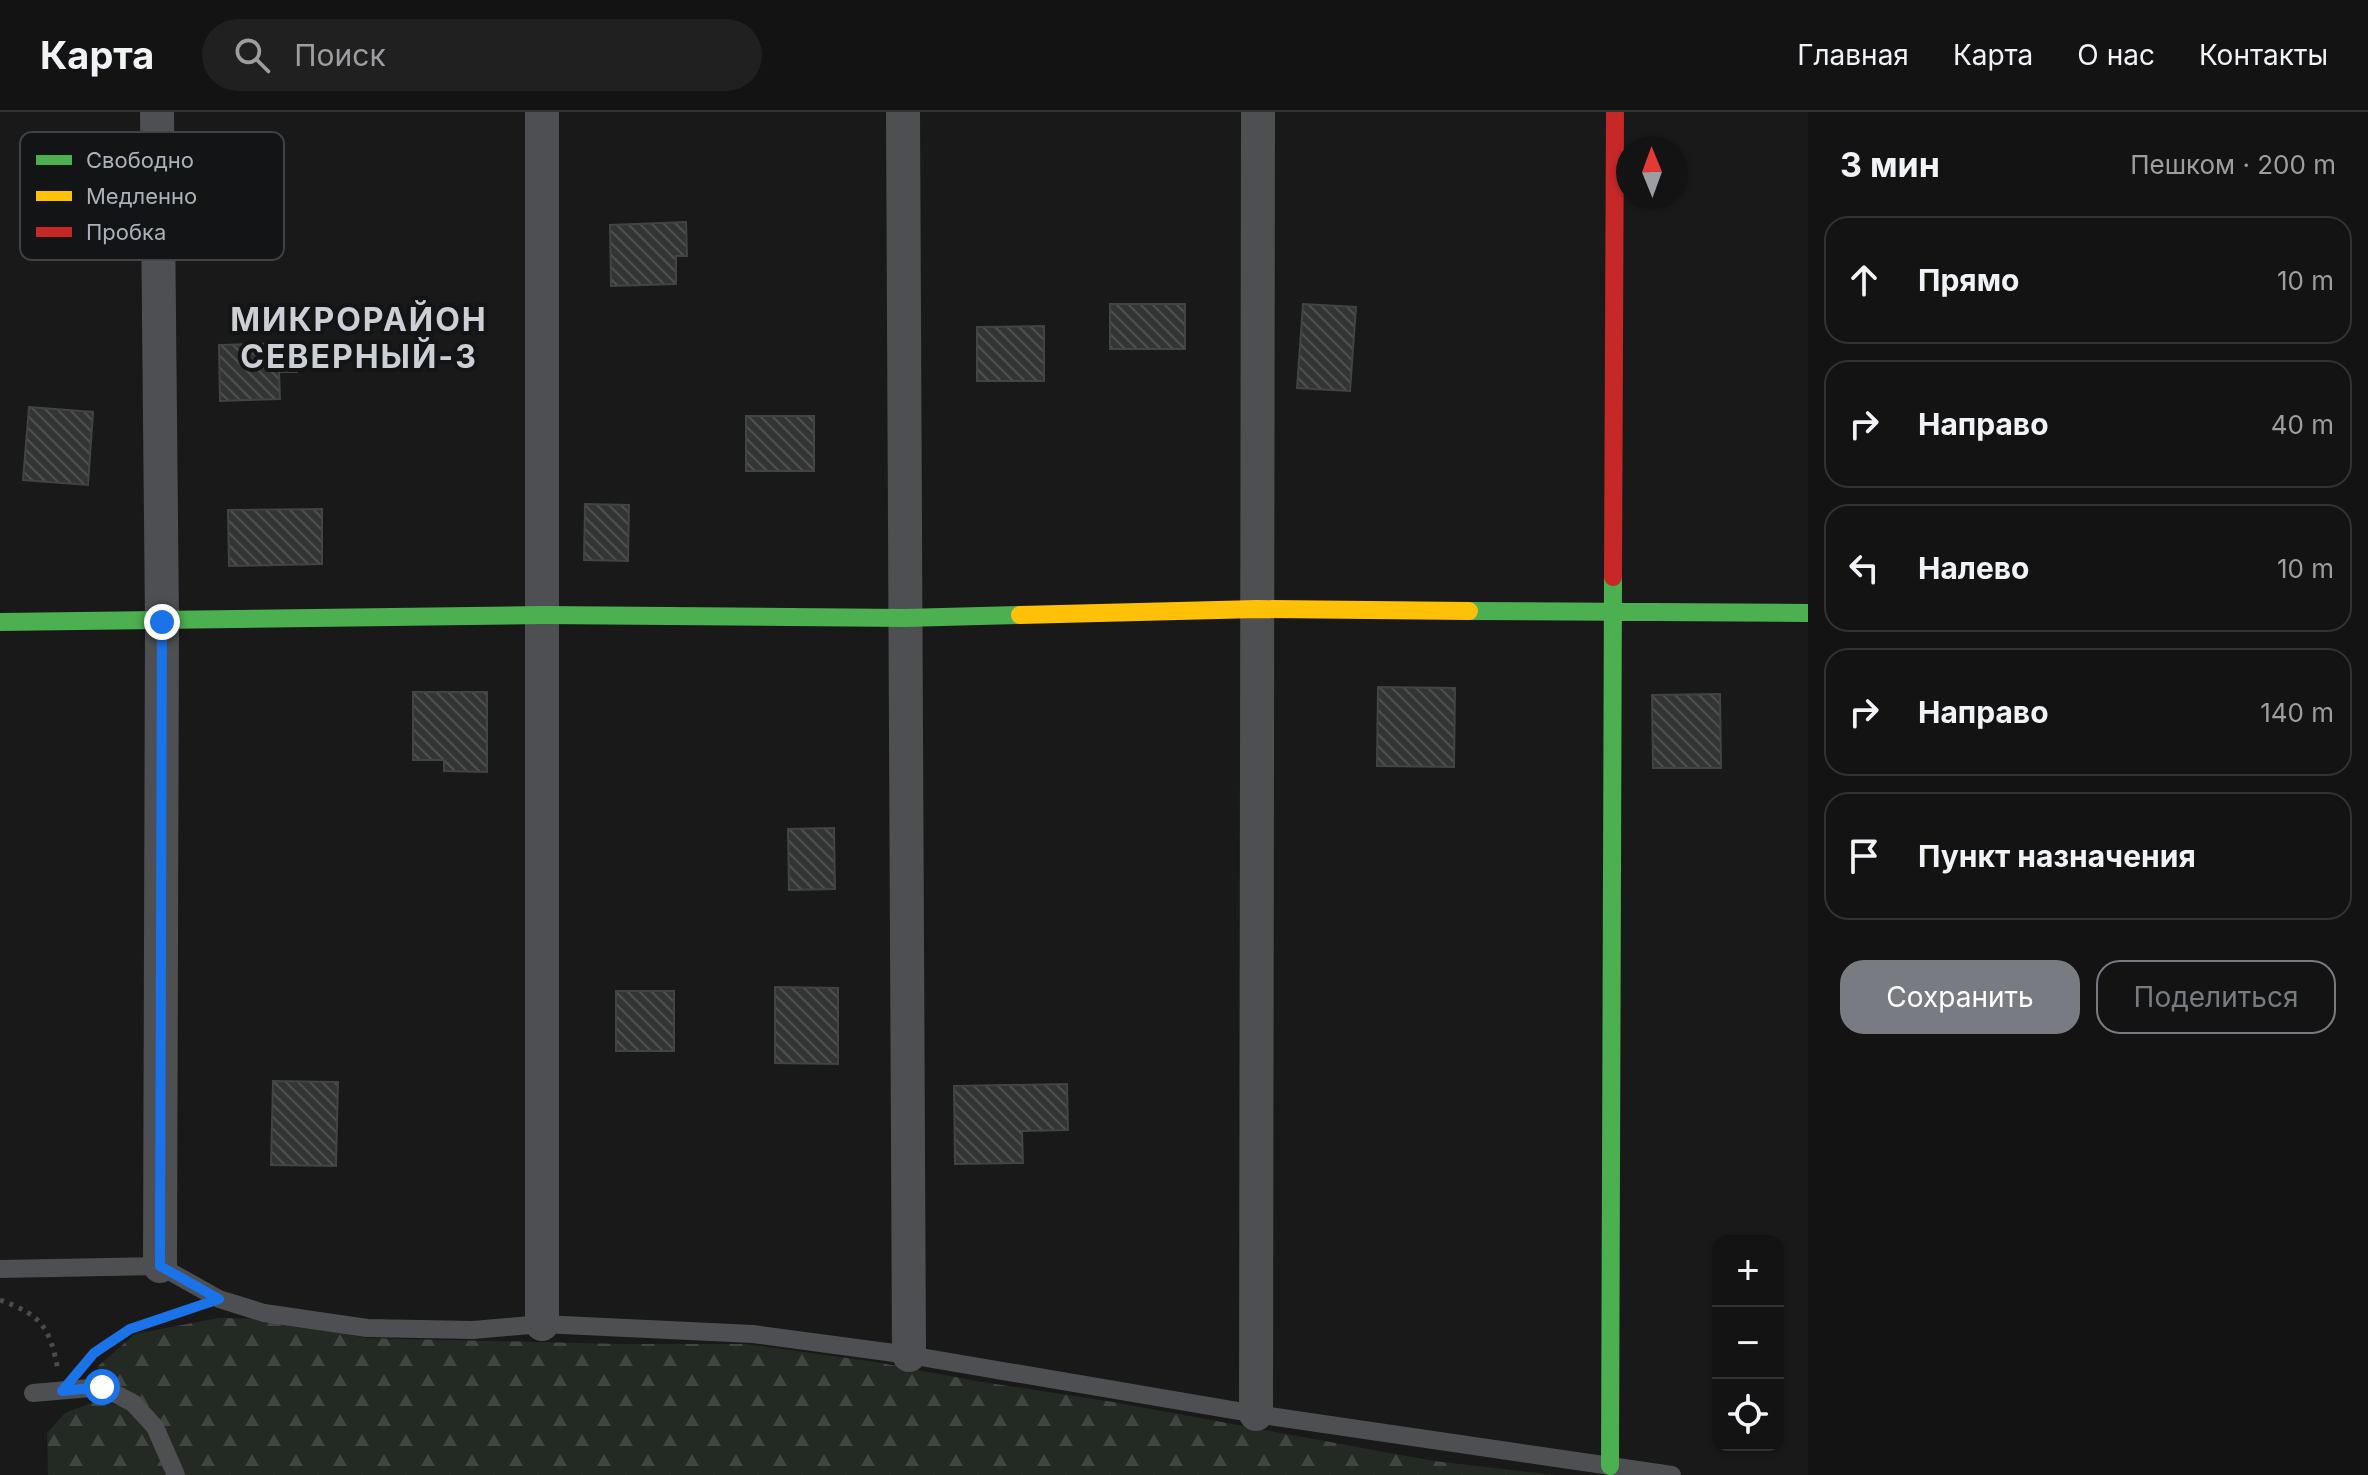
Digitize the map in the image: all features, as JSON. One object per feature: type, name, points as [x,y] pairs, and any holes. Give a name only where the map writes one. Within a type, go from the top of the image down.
[{"type":"street","points":[[157,112],[157,132]]},
{"type":"street","points":[[542,112],[542,1324]]},
{"type":"street","points":[[903,112],[909,1355]]},
{"type":"street","points":[[1256,1414],[1258,112]]},
{"type":"street","points":[[1610,1466],[1615,112]]},
{"type":"street","points":[[158,260],[162,622],[160,1266]]},
{"type":"street","points":[[0,622],[543,615],[905,618],[1257,609],[1808,613]]},
{"type":"lane","points":[[0,1269],[160,1266],[219,1299],[264,1313],[367,1328],[473,1330],[542,1324],[753,1334],[909,1355],[1256,1414],[1672,1475]]},
{"type":"lane","points":[[33,1393],[102,1387],[133,1403],[155,1427],[176,1475]]},
{"type":"path","points":[[62,1391],[94,1353],[130,1329],[219,1299]]},
{"type":"path","points":[[0,1300],[29,1312],[46,1326],[53,1342],[62,1391]]},
{"type":"green space","points":[[218,1318],[262,1319],[367,1338],[745,1344],[876,1362],[1107,1401],[1434,1461],[1554,1475],[48,1475],[47,1433],[65,1413],[96,1401],[131,1408],[97,1367],[135,1334]]},
{"type":"building","points":[[686,222],[687,256],[676,256],[676,284],[611,286],[610,225]]},
{"type":"building","points":[[1110,304],[1185,304],[1185,349],[1110,349]]},
{"type":"building","points":[[1303,304],[1356,307],[1350,391],[1297,388]]},
{"type":"building","points":[[1044,326],[1044,381],[977,381],[977,327]]},
{"type":"building","points":[[296,343],[297,372],[279,372],[280,399],[220,401],[219,345]]},
{"type":"building","points":[[29,407],[93,412],[88,485],[23,480]]},
{"type":"building","points":[[746,416],[814,416],[814,471],[746,471]]},
{"type":"building","points":[[585,504],[629,505],[628,561],[584,560]]},
{"type":"building","points":[[322,509],[322,564],[229,566],[228,510]]},
{"type":"building","points":[[1378,687],[1455,688],[1454,767],[1377,766]]},
{"type":"building","points":[[413,692],[487,692],[487,772],[444,771],[444,760],[413,760]]},
{"type":"building","points":[[1720,694],[1721,768],[1653,768],[1652,695]]},
{"type":"building","points":[[834,828],[835,889],[789,890],[788,829]]},
{"type":"building","points":[[775,987],[838,988],[838,1064],[775,1063]]},
{"type":"building","points":[[616,991],[674,991],[674,1051],[616,1051]]},
{"type":"building","points":[[273,1081],[338,1082],[336,1166],[271,1165]]},
{"type":"building","points":[[1067,1084],[1068,1130],[1022,1131],[1023,1163],[955,1164],[954,1086]]},
{"type":"traffic: fast","points":[[1610,1466],[1613,577]]},
{"type":"traffic: fast","points":[[1469,611],[1808,613]]},
{"type":"traffic: fast","points":[[0,622],[543,615],[905,618],[1020,615]]},
{"type":"traffic: slow","points":[[1020,615],[1257,609],[1469,611]]},
{"type":"traffic: jam","points":[[1613,577],[1615,112]]},
{"type":"district","name":"МИКРОРАЙОН СЕВЕРНЫЙ-3","points":[[359,338]]},
{"type":"route","points":[[102,1387],[62,1391],[94,1353],[130,1329],[219,1299],[160,1266],[162,622]]}]
